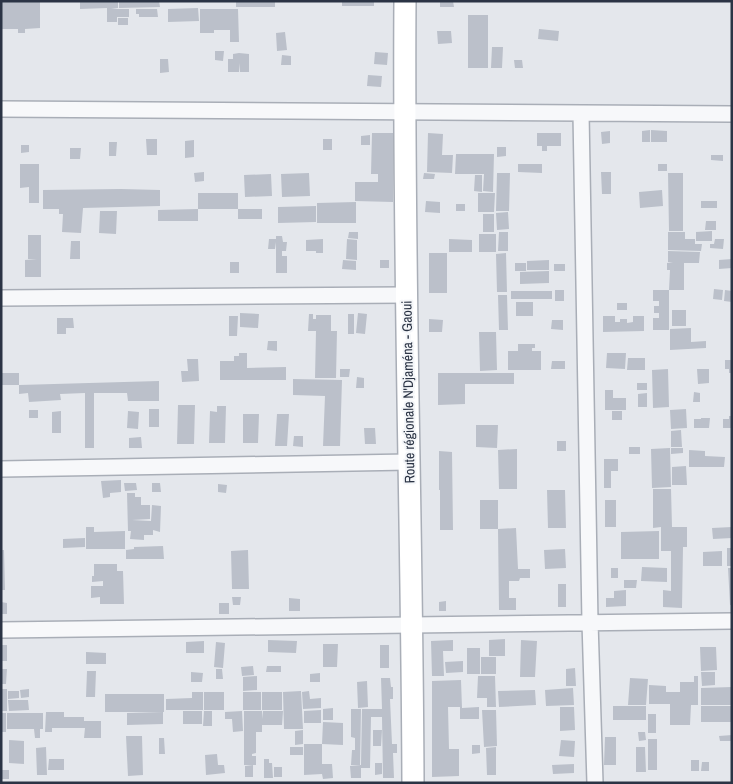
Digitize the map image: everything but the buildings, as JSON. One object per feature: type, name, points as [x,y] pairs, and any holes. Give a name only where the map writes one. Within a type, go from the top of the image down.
[{"type":"street","name":"Route régionale N'Djaména - Gaoui","points":[[404,1],[413,783]]},
{"type":"street","points":[[1,109],[732,114]]},
{"type":"street","points":[[581,112],[590,622],[595,783]]},
{"type":"street","points":[[1,298],[406,295]]},
{"type":"street","points":[[1,469],[410,462]]},
{"type":"street","points":[[1,630],[732,621]]}]
